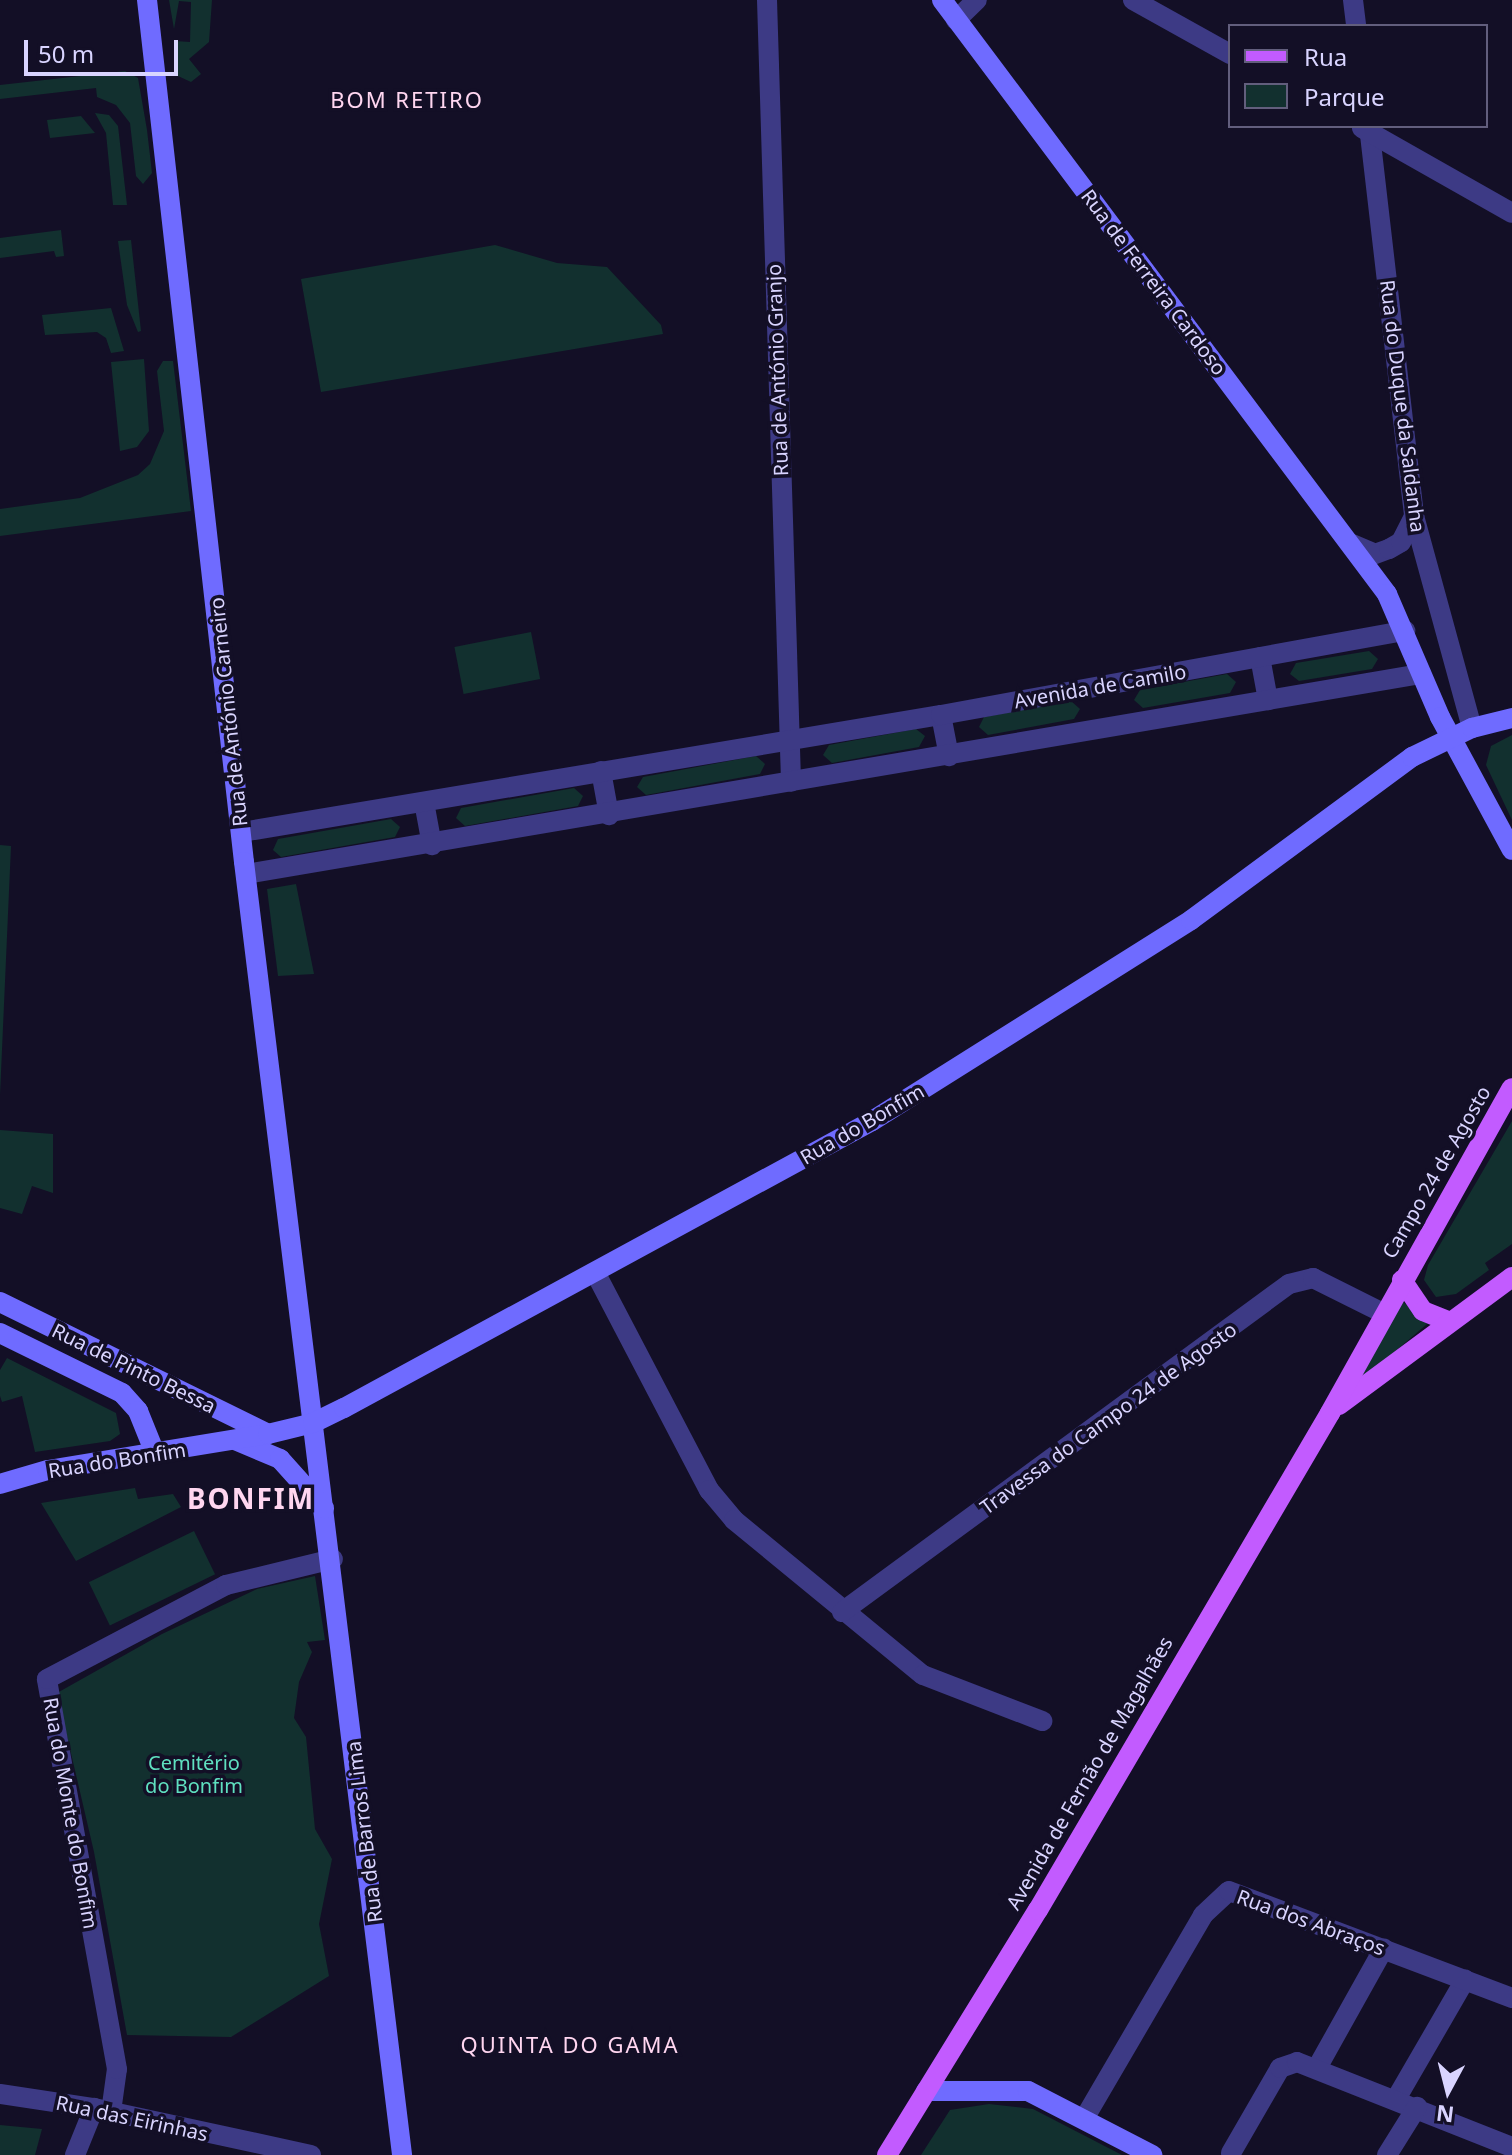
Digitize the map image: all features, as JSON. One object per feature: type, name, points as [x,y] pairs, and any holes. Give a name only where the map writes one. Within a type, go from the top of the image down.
[{"type":"main road","name":"Campo 24 de Agosto","points":[[1402,1280],[1512,1088]]},
{"type":"main road","points":[[1402,1280],[1423,1311],[1448,1321],[1512,1277]]},
{"type":"main road","name":"Avenida de Fernão de Magalhães","points":[[887,2155],[1038,1910],[1330,1413],[1402,1280]]},
{"type":"main road","name":"Avenida de Fernão de Magalhães","points":[[1330,1413],[1448,1321]]},
{"type":"street","name":"Rua de António Carneiro","points":[[147,0],[246,874],[313,1423]]},
{"type":"street","name":"Rua de António Granjo","points":[[767,0],[789,740]]},
{"type":"street","name":"Rua de Ferreira Cardoso","points":[[942,0],[1387,594],[1451,738]]},
{"type":"street","points":[[956,20],[977,0]]},
{"type":"street","points":[[1133,0],[1228,53]]},
{"type":"street","points":[[1353,0],[1356,24]]},
{"type":"street","points":[[1365,128],[1512,213]]},
{"type":"street","name":"Rua do Duque da Saldanha","points":[[1365,128],[1414,516],[1472,728]]},
{"type":"street","points":[[1352,544],[1375,554],[1389,549],[1401,542],[1414,516]]},
{"type":"street","name":"Avenida de Camilo","points":[[242,832],[941,715],[1405,631]]},
{"type":"street","points":[[1260,657],[1268,700]]},
{"type":"street","points":[[246,874],[609,815],[1421,674]]},
{"type":"street","points":[[941,715],[949,756]]},
{"type":"street","points":[[1512,718],[1472,728],[1451,738],[1512,850]]},
{"type":"street","name":"Rua do Bonfim","points":[[0,1484],[313,1423],[872,1121],[1191,920],[1412,757],[1451,738]]},
{"type":"street","points":[[789,740],[791,782]]},
{"type":"street","points":[[601,771],[609,815]]},
{"type":"street","points":[[424,802],[432,845]]},
{"type":"street","points":[[595,1272],[717,1501],[842,1612],[923,1675],[1042,1721]]},
{"type":"street","name":"Travessa do Campo 24 de Agosto","points":[[842,1612],[1289,1284],[1313,1278],[1383,1313]]},
{"type":"street","name":"Rua de Pinto Bessa","points":[[0,1302],[268,1434]]},
{"type":"street","name":"Rua de Pinto Bessa","points":[[2,1336],[122,1393],[138,1411],[155,1453]]},
{"type":"street","name":"Rua de Barros Lima","points":[[313,1423],[333,1559],[402,2155]]},
{"type":"street","points":[[235,1440],[270,1455],[296,1473],[325,1508]]},
{"type":"street","name":"Rua do Monte do Bonfim","points":[[103,2110],[117,2069],[47,1679],[226,1585],[333,1559]]},
{"type":"street","name":"Rua dos Abraços","points":[[1084,2119],[1203,1915],[1222,1895],[1244,1894],[1512,1998]]},
{"type":"street","points":[[1317,2068],[1384,1948]]},
{"type":"street","points":[[1396,2099],[1465,1980]]},
{"type":"street","points":[[1231,2153],[1280,2068],[1297,2062],[1512,2147]]},
{"type":"street","points":[[926,2091],[1023,2090],[1152,2155]]},
{"type":"street","name":"Rua das Eirinhas","points":[[0,2094],[103,2110],[254,2149],[311,2155]]},
{"type":"street","points":[[1387,2155],[1417,2107]]},
{"type":"street","points":[[75,2155],[103,2110]]},
{"type":"green space","points":[[169,0],[212,0],[209,42],[189,59],[201,74],[191,82],[178,76],[175,41],[190,42],[191,2],[179,1],[174,29]]},
{"type":"green space","points":[[125,71],[138,78],[147,130],[152,173],[143,184],[136,176],[130,123],[116,105],[97,97],[96,88],[0,99],[0,85]]},
{"type":"green space","points":[[95,113],[109,115],[118,126],[127,205],[113,205],[106,133]]},
{"type":"green space","points":[[81,116],[95,133],[50,138],[47,120]]},
{"type":"green space","points":[[61,230],[64,256],[56,257],[54,251],[0,258],[0,238]]},
{"type":"green space","points":[[131,240],[141,331],[138,332],[127,305],[118,241]]},
{"type":"green space","points":[[495,245],[557,263],[607,267],[661,325],[663,334],[321,392],[301,279]]},
{"type":"green space","points":[[111,308],[124,351],[111,353],[106,338],[97,332],[45,335],[42,315]]},
{"type":"green space","points":[[144,359],[149,431],[137,447],[120,451],[111,362]]},
{"type":"green space","points":[[163,361],[173,361],[191,511],[0,536],[0,509],[80,498],[138,475],[150,464],[164,431],[157,371]]},
{"type":"green space","points":[[531,632],[540,679],[464,694],[454,647]]},
{"type":"green space","points":[[1369,651],[1378,659],[1372,669],[1299,681],[1290,674],[1296,663]]},
{"type":"green space","points":[[1227,674],[1236,682],[1230,693],[1143,708],[1134,700],[1140,690]]},
{"type":"green space","points":[[1071,701],[1080,709],[1074,719],[988,735],[979,727],[984,717]]},
{"type":"green space","points":[[916,729],[925,736],[919,747],[832,763],[823,755],[829,745]]},
{"type":"green space","points":[[1512,735],[1512,820],[1486,765],[1491,746]]},
{"type":"green space","points":[[756,756],[765,764],[760,774],[646,795],[637,787],[643,777]]},
{"type":"green space","points":[[574,788],[583,796],[578,806],[465,826],[456,818],[461,808]]},
{"type":"green space","points":[[391,819],[400,827],[395,837],[281,857],[273,850],[278,839]]},
{"type":"green space","points":[[0,845],[11,846],[0,1095]]},
{"type":"green space","points":[[296,884],[314,974],[278,976],[267,889]]},
{"type":"green space","points":[[1512,1121],[1512,1244],[1485,1263],[1489,1270],[1456,1294],[1436,1297],[1424,1280],[1428,1265]]},
{"type":"green space","points":[[0,1130],[53,1134],[53,1193],[32,1186],[22,1214],[0,1208]]},
{"type":"green space","points":[[1401,1300],[1427,1324],[1348,1392]]},
{"type":"green space","points":[[7,1358],[116,1413],[120,1434],[110,1441],[35,1452],[22,1396],[2,1402],[0,1396],[0,1370]]},
{"type":"green space","points":[[135,1488],[138,1499],[173,1494],[181,1507],[76,1561],[41,1503]]},
{"type":"green space","points":[[194,1531],[215,1574],[110,1625],[89,1582]]},
{"type":"green space","name":"Cemitério do Bonfim","points":[[315,1576],[325,1640],[307,1642],[312,1652],[299,1682],[294,1718],[306,1737],[315,1829],[332,1859],[319,1924],[329,1976],[231,2037],[127,2035],[94,1852],[57,1693],[162,1634],[257,1589]]},
{"type":"green space","points":[[989,2104],[1033,2109],[1122,2155],[921,2155],[950,2110]]},
{"type":"green space","points":[[0,2125],[42,2129],[35,2155],[0,2155]]},
{"type":"district","name":"BOM RETIRO","points":[[407,100]]},
{"type":"district","name":"BONFIM","points":[[251,1498]]},
{"type":"district","name":"QUINTA DO GAMA","points":[[570,2045]]}]
